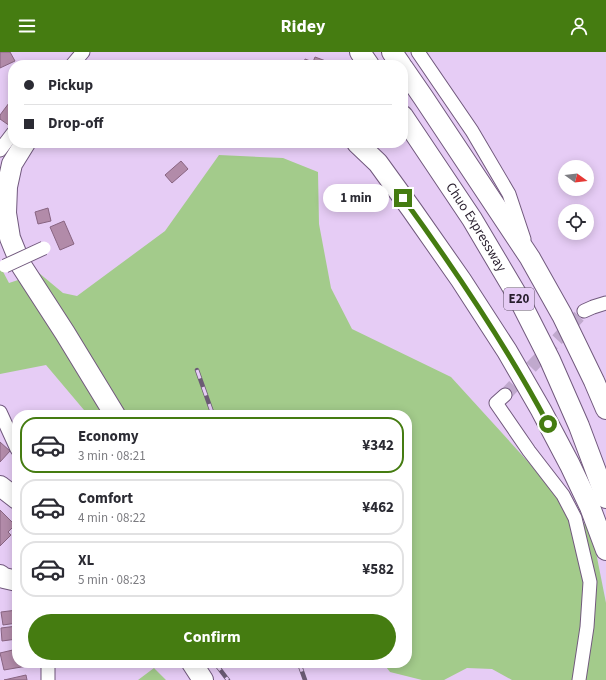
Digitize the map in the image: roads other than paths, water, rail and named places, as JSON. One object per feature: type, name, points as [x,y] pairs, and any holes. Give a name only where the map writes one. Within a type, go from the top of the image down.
[{"type":"highway","name":"Chuo Expressway","points":[[408,75],[530,258],[562,314],[606,409]]},
{"type":"highway","name":"Chuo Expressway","points":[[408,124],[472,219],[521,302],[550,360],[579,426],[606,498]]},
{"type":"highway","points":[[22,148],[12,164],[7,187],[6,213],[10,238],[21,265],[66,333],[112,410]]},
{"type":"highway","points":[[362,148],[378,163],[412,210],[461,280],[507,351],[570,465],[590,507],[606,550]]},
{"type":"highway","points":[[0,486],[12,495]]},
{"type":"highway","points":[[0,575],[4,578],[12,580]]},
{"type":"highway","points":[[195,668],[203,680]]},
{"type":"street","points":[[76,60],[83,52]]},
{"type":"street","points":[[351,52],[357,60]]},
{"type":"street","points":[[418,52],[472,131],[509,194],[530,258]]},
{"type":"street","points":[[408,128],[424,149]]},
{"type":"street","points":[[0,150],[8,140]]},
{"type":"street","points":[[2,266],[44,248]]},
{"type":"street","points":[[584,311],[606,302]]},
{"type":"street","points":[[505,395],[496,403],[563,495],[575,518],[581,540],[590,582],[587,627],[579,680]]},
{"type":"street","points":[[0,412],[12,438]]},
{"type":"street","points":[[48,668],[48,680]]},
{"type":"tunnel","points":[[505,395],[584,311]]},
{"type":"railway","points":[[197,370],[211,410]]},
{"type":"railway","points":[[219,668],[228,680]]},
{"type":"railway","points":[[301,668],[305,680]]}]
